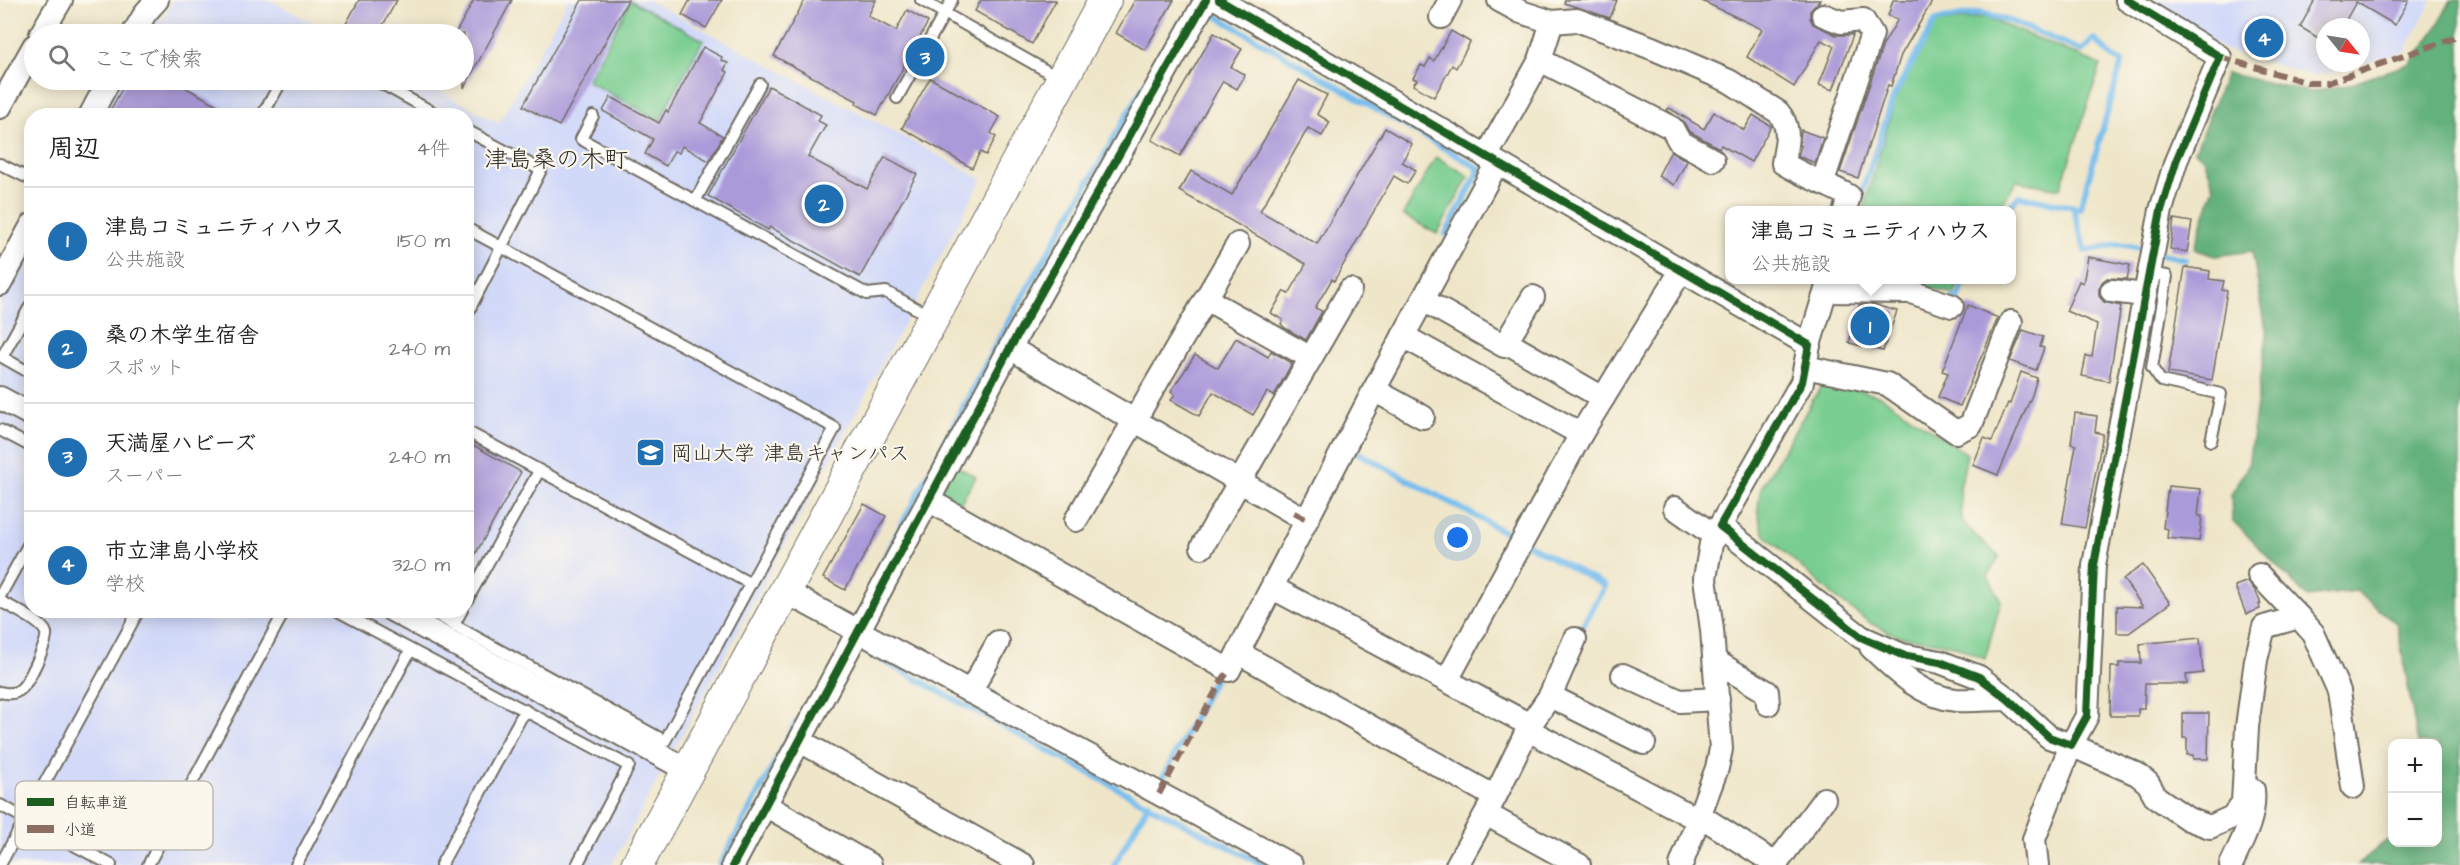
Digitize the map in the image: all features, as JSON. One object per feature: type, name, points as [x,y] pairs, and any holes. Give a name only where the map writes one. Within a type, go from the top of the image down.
[{"type":"street","points":[[47,24],[61,0]]},
{"type":"street","points":[[139,24],[156,0]]},
{"type":"street","points":[[637,865],[1105,0]]},
{"type":"street","points":[[1498,0],[1521,12],[1552,22],[1577,20],[1652,48],[1729,81],[1778,112],[1783,118],[1787,128],[1783,163],[1808,178],[1823,181],[1849,196],[1846,206]]},
{"type":"street","points":[[2037,865],[2034,839],[2071,745],[2087,716],[2094,565],[2161,210],[2176,161],[2220,57],[2134,2]]},
{"type":"street","points":[[739,863],[765,805],[800,741],[851,627],[930,501],[1010,348],[1207,4],[1492,160],[1681,271],[1807,356],[1887,384],[1956,432],[1971,426],[2011,321]]},
{"type":"street","points":[[1823,15],[1841,22],[1863,20],[1872,34],[1823,181]]},
{"type":"street","points":[[1227,661],[1273,588],[1374,390],[1423,300],[1540,60],[1552,22]]},
{"type":"street","points":[[1540,60],[1672,128],[1679,141],[1713,160]]},
{"type":"street","points":[[0,106],[24,64]]},
{"type":"street","points":[[94,108],[104,90]]},
{"type":"street","points":[[0,284],[24,240]]},
{"type":"street","points":[[1076,520],[1238,244]]},
{"type":"street","points":[[1447,680],[1581,434],[1681,271]]},
{"type":"street","points":[[1681,865],[1717,768],[1721,749],[1706,578],[1711,544],[1802,382],[1807,356],[1828,285],[1911,291],[1952,306]]},
{"type":"street","points":[[1202,547],[1350,290]]},
{"type":"street","points":[[2112,291],[2144,295]]},
{"type":"street","points":[[1423,300],[1504,346],[1533,297]]},
{"type":"street","points":[[1206,298],[1311,358]]},
{"type":"street","points":[[1403,336],[1581,434]]},
{"type":"street","points":[[1506,342],[1603,398]]},
{"type":"street","points":[[1010,348],[1294,513]]},
{"type":"street","points":[[1374,390],[1423,417]]},
{"type":"street","points":[[0,398],[24,411]]},
{"type":"street","points":[[930,501],[1487,803],[1579,865]]},
{"type":"street","points":[[1675,508],[1718,531],[1861,638],[1901,676],[1929,693],[1954,700],[2008,699]]},
{"type":"street","points":[[2259,575],[2313,633],[2339,691],[2353,787]]},
{"type":"street","points":[[1273,588],[1698,817],[1777,865],[1824,799]]},
{"type":"street","points":[[786,592],[1292,865]]},
{"type":"street","points":[[1861,638],[1902,655],[1940,662],[1979,677],[2008,699],[2049,737],[2137,774],[2148,783],[2156,796],[2188,819],[2210,827],[2232,817],[2243,803],[2246,746],[2256,660],[2264,627],[2300,617]]},
{"type":"street","points":[[407,618],[689,771]]},
{"type":"street","points":[[1457,865],[1527,724],[1550,696],[1575,639]]},
{"type":"street","points":[[970,692],[998,642]]},
{"type":"street","points":[[1715,661],[1767,692],[1768,704]]},
{"type":"street","points":[[1623,675],[1680,701],[1718,699]]},
{"type":"street","points":[[1550,696],[1644,743]]},
{"type":"street","points":[[800,741],[1023,865]]},
{"type":"street","points":[[2231,865],[2247,828],[2254,804],[2246,746]]},
{"type":"street","points":[[765,805],[870,865]]},
{"type":"lane","points":[[921,0],[1062,80]]},
{"type":"lane","points":[[897,98],[952,0]]},
{"type":"lane","points":[[696,201],[760,84]]},
{"type":"lane","points":[[266,108],[276,90]]},
{"type":"lane","points":[[391,90],[420,108]]},
{"type":"lane","points":[[593,116],[581,139],[867,294],[886,292],[933,318]]},
{"type":"lane","points":[[474,134],[541,170],[474,301]]},
{"type":"lane","points":[[0,164],[24,176]]},
{"type":"lane","points":[[442,618],[665,741],[835,428],[474,232]]},
{"type":"lane","points":[[2148,273],[2167,276],[2152,368],[2161,381],[2221,394],[2211,441]]},
{"type":"lane","points":[[24,317],[2,357],[24,369]]},
{"type":"lane","points":[[0,430],[24,443]]},
{"type":"lane","points":[[474,435],[751,584]]},
{"type":"lane","points":[[474,588],[539,471]]},
{"type":"lane","points":[[0,596],[24,552]]},
{"type":"lane","points":[[0,601],[24,615]]},
{"type":"lane","points":[[0,692],[11,694],[22,688],[46,643],[46,631],[29,618]]},
{"type":"lane","points":[[46,781],[135,618]]},
{"type":"lane","points":[[193,781],[282,618]]},
{"type":"lane","points":[[350,618],[628,766],[577,865]]},
{"type":"lane","points":[[454,625],[458,618]]},
{"type":"lane","points":[[296,865],[410,651]]},
{"type":"lane","points":[[441,865],[525,710]]},
{"type":"lane","points":[[0,805],[15,813]]},
{"type":"lane","points":[[0,865],[15,837]]},
{"type":"lane","points":[[83,850],[111,865]]},
{"type":"lane","points":[[148,865],[156,850]]},
{"type":"shaded area","points":[[173,0],[270,0],[315,24],[150,24],[154,17],[162,21]]},
{"type":"shaded area","name":"岡山大学 津島キャンパス","points":[[568,0],[648,0],[982,179],[612,865],[0,865],[0,296],[24,252],[24,618],[474,618],[474,110],[499,123]]},
{"type":"shaded area","points":[[2138,0],[2432,0],[2405,52],[2370,62],[2370,18],[2316,18],[2316,72],[2332,72],[2310,75],[2224,49]]},
{"type":"shaded area","name":"岡山大学 津島キャンパス","points":[[114,90],[437,90],[471,108],[104,108]]},
{"type":"green space","points":[[2451,0],[2460,0],[2460,865],[2357,865],[2388,839],[2388,847],[2442,847],[2442,739],[2417,739],[2397,624],[2356,591],[2307,597],[2232,520],[2231,495],[2248,466],[2267,335],[2252,251],[2215,256],[2194,249],[2214,187],[2205,160],[2195,151],[2226,73],[2310,92],[2348,85],[2411,63],[2434,32]]},
{"type":"green space","points":[[631,1],[703,40],[659,120],[587,81]]},
{"type":"green space","points":[[1985,17],[2101,65],[2060,189],[2016,181],[2001,206],[1864,206],[1896,97],[1936,22]]},
{"type":"green space","points":[[1436,157],[1469,176],[1437,234],[1403,215]]},
{"type":"green space","points":[[1916,284],[1958,284],[1954,294]]},
{"type":"green space","points":[[1825,380],[1882,397],[1967,454],[1960,488],[1962,522],[1999,557],[1988,576],[2001,601],[1985,659],[1953,645],[1898,636],[1872,624],[1842,603],[1765,535],[1760,523],[1759,512],[1761,488]]},
{"type":"green space","points":[[955,465],[976,477],[956,511],[942,504],[940,490]]},
{"type":"building","points":[[359,0],[397,0],[384,24],[346,24]]},
{"type":"building","points":[[474,0],[512,0],[474,70],[474,24],[461,24]]},
{"type":"building","points":[[582,0],[628,0],[559,126],[523,106]]},
{"type":"building","points":[[690,0],[722,0],[706,28],[682,15]]},
{"type":"building","points":[[805,0],[876,0],[868,16],[896,31],[907,10],[928,22],[877,115],[856,104],[857,101],[774,56]]},
{"type":"building","points":[[981,0],[1056,0],[1032,44],[975,11]]},
{"type":"building","points":[[1135,0],[1174,0],[1145,50],[1116,33]]},
{"type":"building","points":[[1565,0],[1617,0],[1610,18],[1564,3]]},
{"type":"building","points":[[1700,0],[1820,0],[1810,11],[1813,24],[1836,35],[1853,35],[1833,90],[1819,85],[1834,46],[1821,40],[1794,87],[1747,57],[1762,29]]},
{"type":"building","points":[[1893,0],[1933,0],[1901,55],[1891,86],[1888,85],[1858,178],[1840,172],[1883,45],[1898,19],[1888,16]]},
{"type":"building","points":[[2315,0],[2409,0],[2395,25],[2356,2],[2347,18],[2316,18],[2316,37],[2300,27]]},
{"type":"building","points":[[1451,31],[1470,42],[1456,68],[1452,65],[1434,97],[1413,85],[1417,80],[1413,78],[1421,65],[1425,67],[1430,58],[1434,61]]},
{"type":"building","points":[[1214,33],[1242,49],[1231,67],[1245,75],[1237,89],[1223,81],[1180,156],[1152,140]]},
{"type":"building","points":[[703,47],[722,57],[721,60],[728,63],[724,70],[728,72],[700,123],[723,136],[709,161],[682,146],[679,153],[674,151],[666,166],[645,154],[653,139],[603,111],[611,97],[659,123],[666,110],[668,112]]},
{"type":"building","points":[[930,78],[1000,117],[991,133],[996,137],[986,155],[980,152],[972,168],[902,128]]},
{"type":"building","points":[[1299,80],[1327,95],[1317,114],[1330,122],[1322,136],[1308,128],[1260,211],[1317,244],[1385,128],[1412,144],[1402,162],[1416,170],[1407,184],[1394,176],[1334,281],[1332,279],[1315,308],[1322,311],[1306,340],[1285,328],[1281,324],[1283,320],[1271,313],[1284,291],[1289,294],[1306,264],[1179,191],[1191,171],[1232,195]]},
{"type":"building","points":[[769,86],[821,115],[818,121],[826,125],[808,157],[867,189],[885,157],[917,174],[860,277],[708,196]]},
{"type":"building","points":[[121,90],[190,90],[223,108],[111,108]]},
{"type":"building","points":[[1669,108],[1704,129],[1714,112],[1744,130],[1753,115],[1771,126],[1751,162],[1689,131],[1683,121],[1667,110]]},
{"type":"building","points":[[1801,130],[1823,138],[1815,163],[1798,156],[1801,146]]},
{"type":"building","points":[[1671,151],[1687,161],[1674,185],[1658,176]]},
{"type":"building","points":[[2174,219],[2192,222],[2187,252],[2170,249]]},
{"type":"building","points":[[2088,257],[2130,265],[2127,279],[2107,278],[2099,289],[2099,296],[2104,302],[2121,306],[2109,381],[2082,376],[2086,356],[2092,357],[2097,324],[2066,311],[2079,281],[2083,283]]},
{"type":"building","points":[[2185,267],[2210,271],[2209,279],[2224,281],[2222,290],[2227,291],[2212,380],[2168,373]]},
{"type":"building","points":[[1859,305],[1875,305],[1897,311],[1883,351],[1849,343]]},
{"type":"building","points":[[1968,305],[1998,318],[1960,406],[1938,397],[1948,373],[1942,371]]},
{"type":"building","points":[[2023,330],[2043,337],[2040,347],[2044,348],[2036,370],[2010,361]]},
{"type":"building","points":[[1236,338],[1268,357],[1271,351],[1292,363],[1274,396],[1267,392],[1253,415],[1213,392],[1199,416],[1171,400],[1175,394],[1171,391],[1195,355],[1218,368]]},
{"type":"building","points":[[2021,372],[2037,378],[1998,475],[1973,465],[1984,438],[1992,441],[2008,403],[2010,404]]},
{"type":"building","points":[[2075,413],[2097,416],[2095,432],[2103,434],[2085,528],[2062,524],[2076,445],[2071,444]]},
{"type":"building","points":[[474,446],[521,472],[474,557]]},
{"type":"building","points":[[2168,486],[2201,489],[2198,516],[2202,516],[2199,541],[2167,538],[2168,529],[2163,528]]},
{"type":"building","points":[[864,504],[886,516],[845,590],[823,578]]},
{"type":"building","points":[[2143,565],[2170,603],[2129,633],[2117,633],[2117,606],[2143,607],[2123,579]]},
{"type":"building","points":[[2248,581],[2261,604],[2259,604],[2260,609],[2246,614],[2235,586]]},
{"type":"building","points":[[2200,638],[2203,673],[2186,675],[2187,684],[2145,684],[2144,709],[2138,709],[2138,716],[2110,716],[2111,667],[2119,667],[2119,663],[2141,663],[2140,644]]},
{"type":"building","points":[[2183,713],[2209,713],[2208,759],[2193,759],[2193,755],[2187,755],[2187,738],[2183,738]]},
{"type":"waterway","points":[[1206,10],[1480,169],[1446,234]]},
{"type":"waterway","points":[[1858,204],[1894,96],[1936,20],[1981,13],[2013,22],[2082,51],[2094,39],[2112,57],[2122,62],[2080,208],[2019,196],[2010,206]]},
{"type":"waterway","points":[[879,569],[1002,333],[1180,23]]},
{"type":"waterway","points":[[2073,206],[2085,251],[2119,244],[2141,248]]},
{"type":"waterway","points":[[2162,254],[2185,259]]},
{"type":"waterway","points":[[1953,298],[1958,299],[1964,284]]},
{"type":"waterway","points":[[1349,448],[1605,586],[1577,635]]},
{"type":"waterway","points":[[860,648],[1148,805],[1264,865]]},
{"type":"waterway","points":[[1159,785],[1220,668]]},
{"type":"waterway","points":[[720,865],[796,723]]},
{"type":"waterway","points":[[1114,865],[1149,803]]},
{"type":"marked path","points":[[2220,57],[2309,83],[2327,83],[2460,36]]},
{"type":"marked path","points":[[1294,513],[1308,520]]},
{"type":"marked path","points":[[1159,794],[1229,670]]},
{"type":"cycle path","points":[[733,865],[1010,348],[1206,0]]},
{"type":"cycle path","points":[[1219,0],[1809,345],[1802,382],[1720,526],[1861,637],[1902,655],[1940,662],[1979,677],[2008,699],[2049,737],[2071,745],[2087,716],[2094,565],[2161,210],[2176,161],[2220,57],[2127,0]]},
{"type":"place","name":"市立津島小学校","points":[[2264,38]]},
{"type":"place","name":"天満屋ハビーズ","points":[[925,57]]},
{"type":"place","name":"桑の木学生宿舎","points":[[824,204]]},
{"type":"place","name":"津島コミュニティハウス","points":[[1870,326]]},
{"type":"place","name":"岡山大学 津島キャンパス","points":[[650,453]]},
{"type":"district","name":"津島桑の木町","points":[[556,159]]}]
